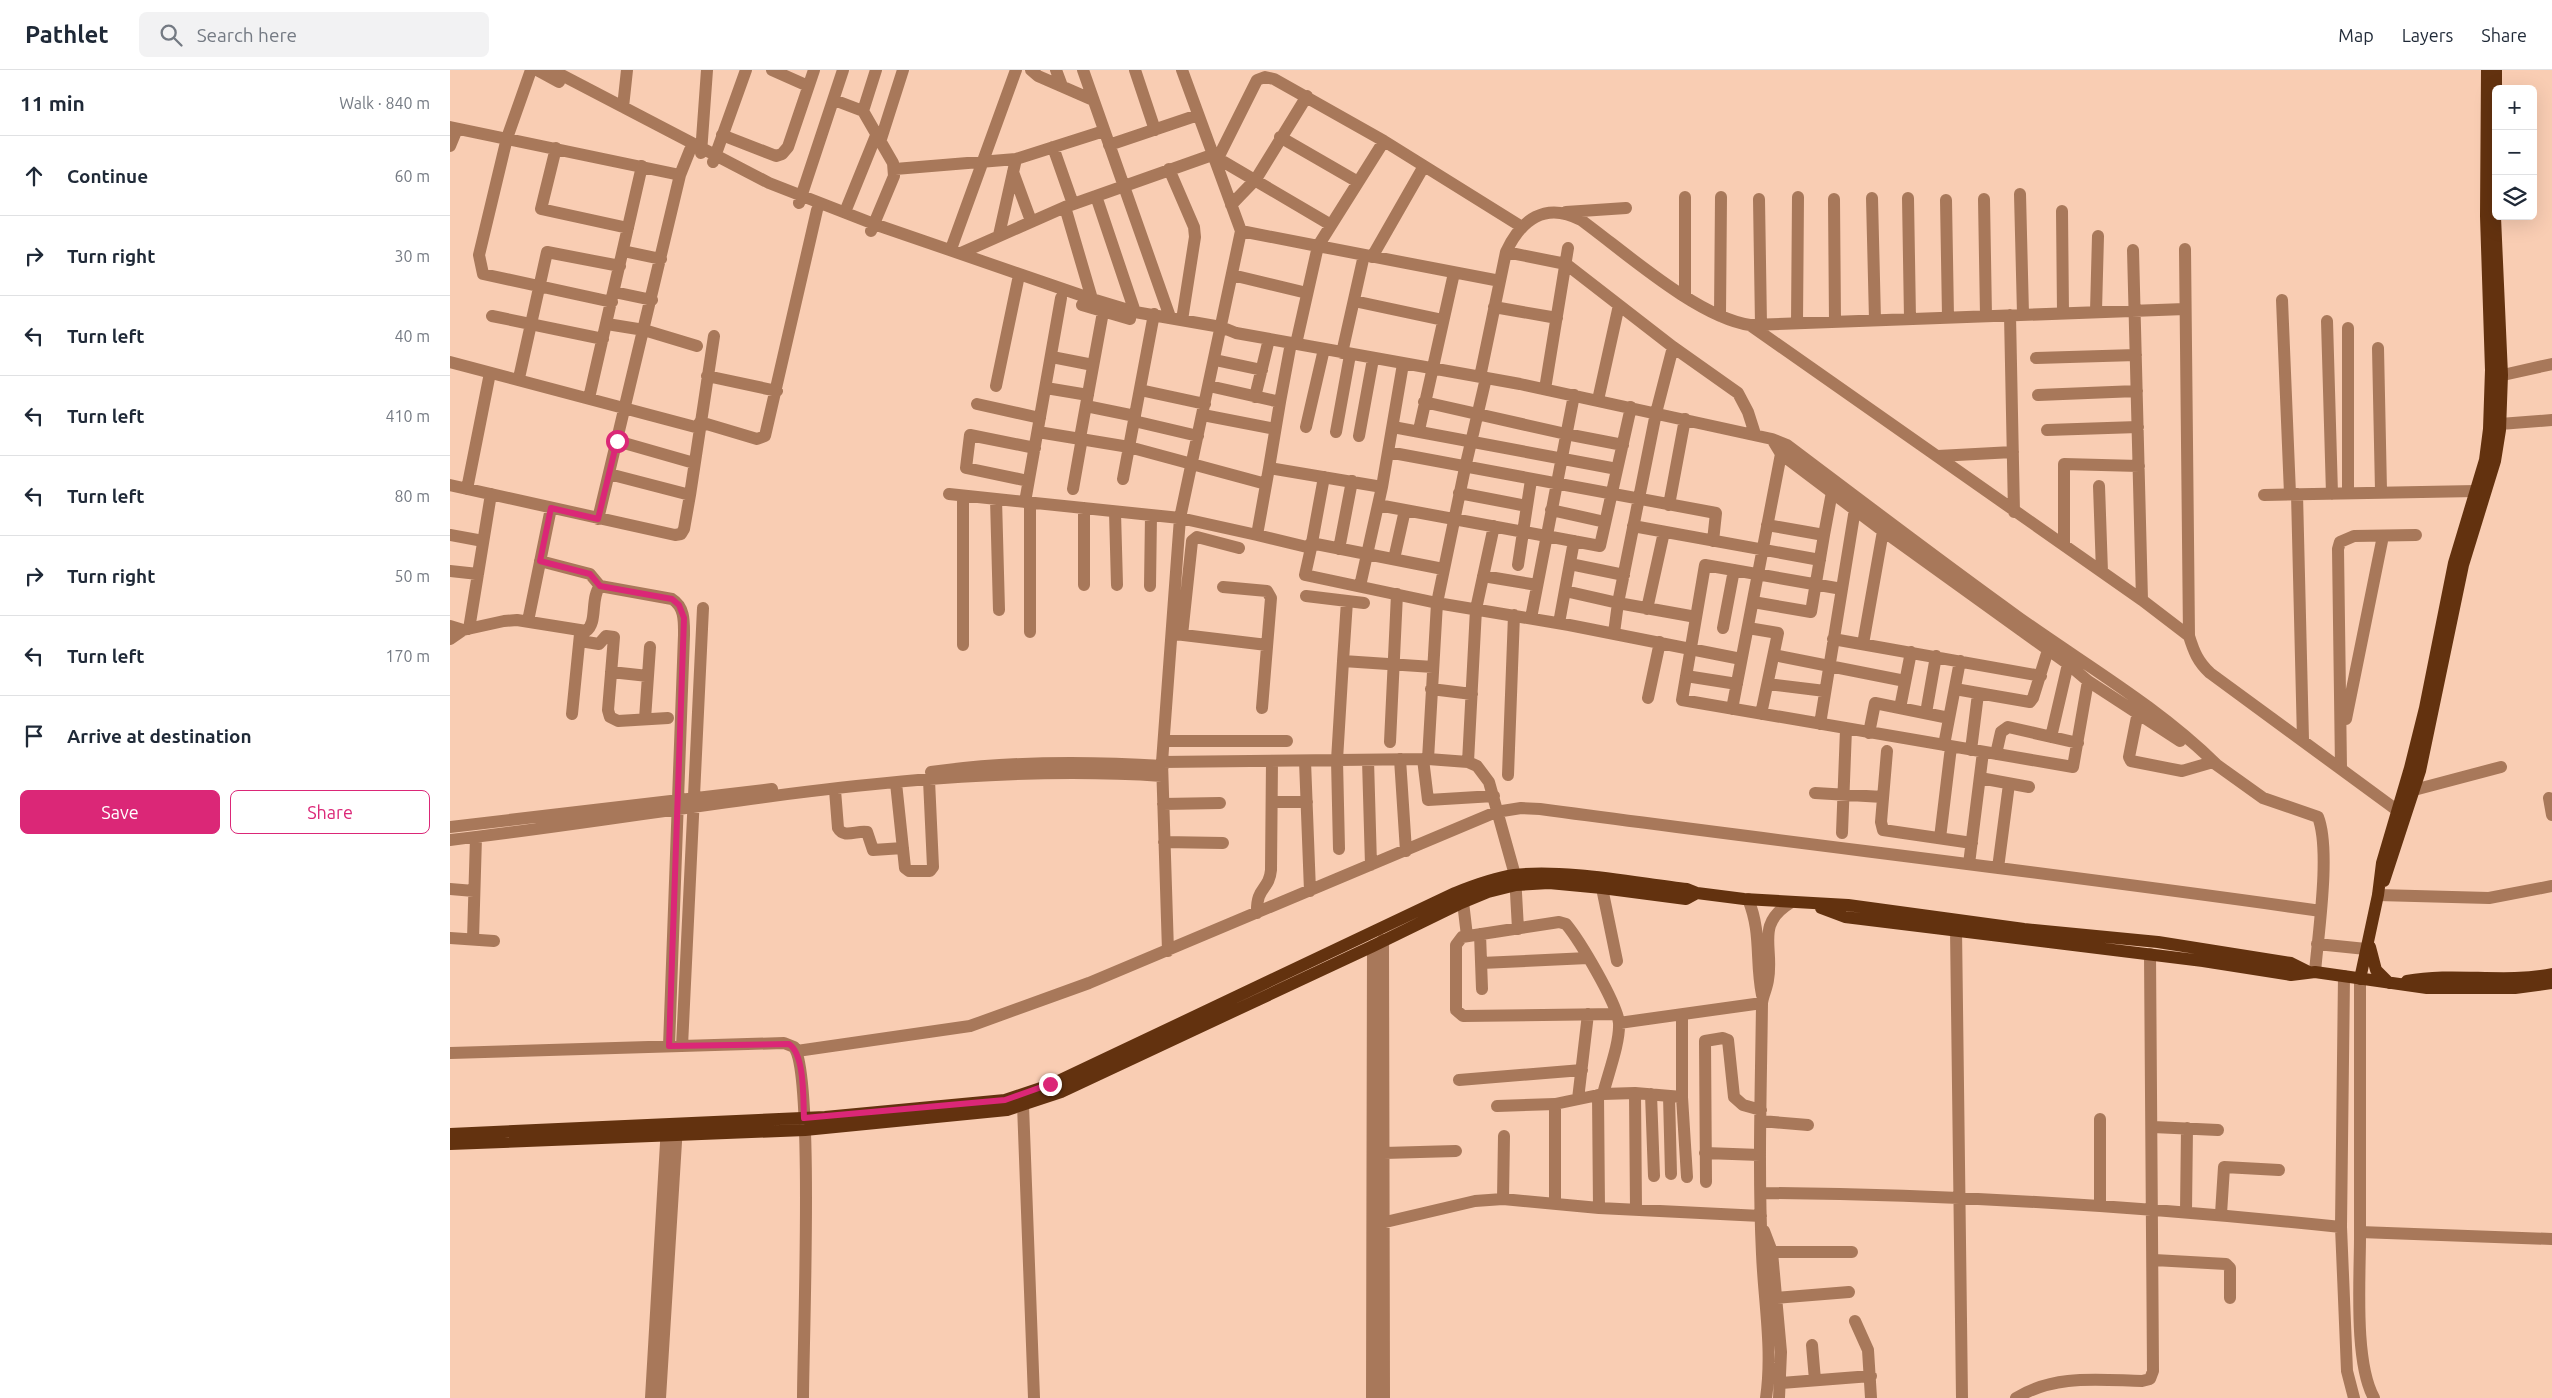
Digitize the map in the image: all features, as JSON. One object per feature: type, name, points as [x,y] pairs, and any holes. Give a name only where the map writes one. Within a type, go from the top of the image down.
[{"type":"main road","points":[[2378,895],[2391,866],[2414,790],[2434,709],[2463,566],[2495,462],[2500,424],[2486,216],[2488,70]]},
{"type":"main road","points":[[2496,70],[2496,85]]},
{"type":"main road","points":[[2360,980],[2378,895],[2382,863],[2398,811],[2425,708],[2454,563],[2485,460],[2496,373],[2496,130]]},
{"type":"main road","points":[[805,1124],[1005,1100],[1030,1093],[1455,893],[1484,882],[1515,880],[1550,874],[1687,888],[1697,893],[1748,899],[1848,905],[2024,929],[2158,942],[2291,963],[2312,972]]},
{"type":"main road","points":[[450,1134],[805,1124],[1007,1110],[1062,1092],[1463,902],[1515,880],[1602,888],[1686,899],[1697,893]]},
{"type":"main road","points":[[1812,904],[1845,916],[1956,929],[2023,940],[2150,954],[2291,974],[2312,972],[2427,988],[2515,988],[2552,983]]},
{"type":"main road","points":[[2368,943],[2372,962],[2380,977],[2390,984],[2426,978],[2522,978],[2552,974]]},
{"type":"main road","points":[[450,1144],[672,1129]]},
{"type":"street","points":[[531,70],[507,138],[478,255],[482,274],[539,287],[652,300]]},
{"type":"street","points":[[538,70],[697,151],[769,183],[816,210],[956,251],[1092,300],[1153,318],[1176,318],[1220,331]]},
{"type":"street","points":[[623,107],[626,70]]},
{"type":"street","points":[[598,519],[652,300],[680,175],[697,151],[707,70]]},
{"type":"street","points":[[714,158],[746,70]]},
{"type":"street","points":[[772,70],[808,86]]},
{"type":"street","points":[[722,135],[776,156],[782,154],[788,147],[814,70]]},
{"type":"street","points":[[800,200],[843,70]]},
{"type":"street","points":[[863,111],[876,70]]},
{"type":"street","points":[[845,212],[879,136],[903,70]]},
{"type":"street","points":[[956,251],[1016,70]]},
{"type":"street","points":[[1031,70],[1038,76],[1093,100]]},
{"type":"street","points":[[1056,70],[1062,86]]},
{"type":"street","points":[[1083,70],[1123,186],[1176,318]]},
{"type":"street","points":[[1135,70],[1155,130]]},
{"type":"street","points":[[1177,634],[1180,518],[1215,360],[1240,232],[1215,156],[1182,70]]},
{"type":"street","points":[[557,71],[697,151]]},
{"type":"street","points":[[1215,156],[1260,74],[1307,96],[1384,141],[1522,227]]},
{"type":"street","points":[[1231,205],[1256,179],[1307,96]]},
{"type":"street","points":[[834,100],[863,111],[879,136],[894,169],[894,176],[872,227]]},
{"type":"street","points":[[1108,145],[1198,115]]},
{"type":"street","points":[[450,146],[453,128],[680,175]]},
{"type":"street","points":[[894,169],[1016,159],[1104,131]]},
{"type":"street","points":[[1280,138],[1358,182]]},
{"type":"street","points":[[1257,535],[1280,402],[1318,246],[1384,141]]},
{"type":"street","points":[[1053,147],[1092,300]]},
{"type":"street","points":[[556,148],[540,209],[628,228]]},
{"type":"street","points":[[956,251],[1169,169],[1215,156],[1331,225]]},
{"type":"street","points":[[999,235],[1016,159]]},
{"type":"street","points":[[589,398],[642,166]]},
{"type":"street","points":[[1336,432],[1354,301],[1368,256],[1424,166]]},
{"type":"street","points":[[1169,169],[1194,227],[1195,236],[1176,318]]},
{"type":"street","points":[[1013,172],[1031,221]]},
{"type":"street","points":[[2014,512],[2013,452],[2020,194]]},
{"type":"street","points":[[1096,196],[1135,312]]},
{"type":"street","points":[[1720,316],[1721,197]]},
{"type":"street","points":[[1797,323],[1798,197]]},
{"type":"street","points":[[1685,198],[1685,296]]},
{"type":"street","points":[[1872,198],[1875,320]]},
{"type":"street","points":[[1908,198],[1910,319]]},
{"type":"street","points":[[1834,199],[1835,322]]},
{"type":"street","points":[[800,200],[845,212],[872,227],[1103,312],[1153,318],[1373,359],[1483,377],[1598,400],[1772,439],[1787,445],[2018,617],[2143,703],[2188,737],[2214,763]]},
{"type":"street","points":[[1755,325],[1759,200]]},
{"type":"street","points":[[1946,200],[1948,317]]},
{"type":"street","points":[[1984,200],[1986,316]]},
{"type":"street","points":[[1494,796],[1428,800],[1425,759],[1432,689],[1437,603],[1464,468],[1477,414],[1494,307],[1506,252],[1515,233],[1530,219],[1555,211],[1626,208]]},
{"type":"street","points":[[450,362],[490,373],[519,378],[625,408],[762,439],[767,432],[816,210]]},
{"type":"street","points":[[2062,211],[2063,313]]},
{"type":"street","points":[[1566,212],[1580,220],[1685,296],[1733,322],[1755,325],[2096,311],[2185,310]]},
{"type":"street","points":[[1240,232],[1500,281]]},
{"type":"street","points":[[2096,311],[2098,236]]},
{"type":"street","points":[[1545,389],[1568,248]]},
{"type":"street","points":[[2184,249],[2189,636],[2199,664],[2398,811]]},
{"type":"street","points":[[2134,250],[2142,600]]},
{"type":"street","points":[[623,251],[661,259]]},
{"type":"street","points":[[519,378],[546,252],[620,266]]},
{"type":"street","points":[[1506,252],[1566,264],[1673,347],[1738,393],[1748,412],[1754,434]]},
{"type":"street","points":[[1418,430],[1454,273]]},
{"type":"street","points":[[1232,274],[1307,293]]},
{"type":"street","points":[[996,386],[1018,280]]},
{"type":"street","points":[[1030,632],[1028,481],[1052,357],[1061,298]]},
{"type":"street","points":[[2282,300],[2294,494],[2303,740]]},
{"type":"street","points":[[1354,301],[1443,320]]},
{"type":"street","points":[[1598,400],[1619,305]]},
{"type":"street","points":[[1494,307],[1557,318]]},
{"type":"street","points":[[1073,488],[1103,312]]},
{"type":"street","points":[[492,316],[603,339]]},
{"type":"street","points":[[1123,479],[1153,318]]},
{"type":"street","points":[[2328,321],[2332,494]]},
{"type":"street","points":[[607,324],[644,330],[697,346]]},
{"type":"street","points":[[1755,325],[2014,512],[2142,600],[2189,636]]},
{"type":"street","points":[[2348,328],[2348,493]]},
{"type":"street","points":[[450,485],[598,519],[681,534],[684,529],[690,495],[699,425],[714,336]]},
{"type":"street","points":[[1255,396],[1269,339]]},
{"type":"street","points":[[1614,633],[1638,499],[1656,413],[1673,347]]},
{"type":"street","points":[[2378,348],[2381,491]]},
{"type":"street","points":[[1306,428],[1324,349]]},
{"type":"street","points":[[2036,358],[2136,355]]},
{"type":"street","points":[[2496,373],[2552,355]]},
{"type":"street","points":[[1052,357],[1093,365]]},
{"type":"street","points":[[1359,436],[1373,359]]},
{"type":"street","points":[[1215,360],[1262,370]]},
{"type":"street","points":[[1360,586],[1382,486],[1404,364]]},
{"type":"street","points":[[2496,373],[2552,364]]},
{"type":"street","points":[[468,489],[490,373]]},
{"type":"street","points":[[707,376],[776,391]]},
{"type":"street","points":[[1209,386],[1280,402]]},
{"type":"street","points":[[1046,388],[1087,400],[1134,419],[1198,436]]},
{"type":"street","points":[[1140,390],[1275,429]]},
{"type":"street","points":[[2038,395],[2137,391]]},
{"type":"street","points":[[1531,618],[1574,395]]},
{"type":"street","points":[[1424,402],[1623,445]]},
{"type":"street","points":[[977,404],[1040,418]]},
{"type":"street","points":[[1378,506],[1454,518],[1600,546],[1631,408]]},
{"type":"street","points":[[1669,505],[1685,419]]},
{"type":"street","points":[[2500,424],[2552,420]]},
{"type":"street","points":[[1393,427],[1418,430],[1617,469]]},
{"type":"street","points":[[2047,430],[2138,427]]},
{"type":"street","points":[[1038,432],[1129,447],[1266,484]]},
{"type":"street","points":[[1028,481],[966,468],[970,435],[1034,448]]},
{"type":"street","points":[[1772,439],[1782,454],[1883,531],[2068,664],[2088,681],[2214,763],[2262,798],[2318,818],[2322,827],[2323,848],[2321,911],[2312,972]]},
{"type":"street","points":[[617,441],[694,463]]},
{"type":"street","points":[[1388,452],[1464,468],[1716,513],[1713,541]]},
{"type":"street","points":[[1938,456],[2013,452]]},
{"type":"street","points":[[1732,709],[1782,454]]},
{"type":"street","points":[[2064,545],[2064,464],[2139,466]]},
{"type":"street","points":[[1269,468],[1382,486]]},
{"type":"street","points":[[609,474],[690,495]]},
{"type":"street","points":[[1324,477],[1305,575],[1437,603],[1614,633],[1741,659]]},
{"type":"street","points":[[1518,565],[1531,480]]},
{"type":"street","points":[[1340,548],[1352,481]]},
{"type":"street","points":[[2099,486],[2102,572]]},
{"type":"street","points":[[2264,495],[2381,491],[2476,491]]},
{"type":"street","points":[[1459,492],[1527,506]]},
{"type":"street","points":[[1753,602],[1811,612],[1832,492]]},
{"type":"street","points":[[466,630],[478,574],[491,494]]},
{"type":"street","points":[[949,494],[1180,518],[1257,535],[1311,545],[1340,548],[1443,569]]},
{"type":"street","points":[[963,496],[963,645]]},
{"type":"street","points":[[996,499],[999,610]]},
{"type":"street","points":[[528,621],[551,508]]},
{"type":"street","points":[[1084,508],[1084,586]]},
{"type":"street","points":[[1820,724],[1855,509]]},
{"type":"street","points":[[1394,559],[1404,510]]},
{"type":"street","points":[[1551,510],[1605,522]]},
{"type":"street","points":[[1116,512],[1117,585]]},
{"type":"street","points":[[1150,586],[1151,515]]},
{"type":"street","points":[[1468,762],[1476,609],[1494,526]]},
{"type":"street","points":[[1633,526],[1820,560]]},
{"type":"street","points":[[1767,526],[1824,535]]},
{"type":"street","points":[[1863,644],[1883,531]]},
{"type":"street","points":[[1647,608],[1664,532]]},
{"type":"street","points":[[450,535],[483,540]]},
{"type":"street","points":[[2341,768],[2338,549],[2340,542],[2347,538],[2416,535]]},
{"type":"street","points":[[2341,744],[2383,536]]},
{"type":"street","points":[[1168,951],[1163,804],[1164,741],[1177,634],[1192,541],[1197,537],[1239,548]]},
{"type":"street","points":[[1559,623],[1574,541]]},
{"type":"street","points":[[540,561],[590,574],[600,586],[672,599],[681,610],[684,635],[676,804],[669,1046]]},
{"type":"street","points":[[1570,564],[1624,574]]},
{"type":"street","points":[[1842,588],[1705,565],[1682,700],[2074,767],[2088,681]]},
{"type":"street","points":[[1723,628],[1734,570]]},
{"type":"street","points":[[450,571],[478,574]]},
{"type":"street","points":[[1483,576],[1537,585]]},
{"type":"street","points":[[572,714],[580,636],[590,628],[594,596],[600,586]]},
{"type":"street","points":[[1223,587],[1267,591],[1270,594],[1262,708]]},
{"type":"street","points":[[1565,591],[1618,603],[1696,616]]},
{"type":"street","points":[[1390,742],[1397,594]]},
{"type":"street","points":[[1306,596],[1364,603]]},
{"type":"street","points":[[1339,849],[1337,760],[1347,601]]},
{"type":"street","points":[[682,1046],[692,802],[703,608]]},
{"type":"street","points":[[1508,775],[1514,615]]},
{"type":"street","points":[[450,639],[466,630],[504,621],[528,621],[580,636],[599,644],[606,636],[614,637],[610,717],[618,721],[668,718]]},
{"type":"street","points":[[450,626],[466,630]]},
{"type":"street","points":[[1748,628],[1778,634],[1761,714]]},
{"type":"street","points":[[1177,634],[1267,645]]},
{"type":"street","points":[[1833,639],[1960,660],[2040,676]]},
{"type":"street","points":[[1648,698],[1660,642]]},
{"type":"street","points":[[645,719],[650,647]]},
{"type":"street","points":[[1955,689],[2030,702],[2048,650]]},
{"type":"street","points":[[1900,708],[1911,652]]},
{"type":"street","points":[[1774,655],[1905,681]]},
{"type":"street","points":[[1926,713],[1936,656]]},
{"type":"street","points":[[1940,838],[1949,718],[1960,660]]},
{"type":"street","points":[[1343,661],[1432,667]]},
{"type":"street","points":[[2051,736],[2068,664]]},
{"type":"street","points":[[611,672],[648,676]]},
{"type":"street","points":[[1686,676],[1736,684]]},
{"type":"street","points":[[1768,684],[1825,692]]},
{"type":"street","points":[[1432,689],[1472,694]]},
{"type":"street","points":[[1969,864],[1980,778],[1977,751],[1978,694]]},
{"type":"street","points":[[1869,733],[1875,703],[1949,718]]},
{"type":"street","points":[[2138,712],[2129,757],[2131,761],[2182,771],[2214,763]]},
{"type":"street","points":[[1996,754],[2003,729],[2014,728],[2078,743]]},
{"type":"street","points":[[1842,833],[1846,729]]},
{"type":"street","points":[[1164,741],[1287,741]]},
{"type":"street","points":[[1887,751],[1881,822],[1883,830],[1972,843]]},
{"type":"street","points":[[1400,759],[1406,850]]},
{"type":"street","points":[[692,802],[1013,773],[1097,772],[1272,761],[1425,759],[1468,762],[1477,766],[1494,796],[1515,880],[1518,929]]},
{"type":"street","points":[[1368,760],[1371,865]]},
{"type":"street","points":[[1257,913],[1257,896],[1271,878],[1272,761]]},
{"type":"street","points":[[1305,761],[1310,891]]},
{"type":"street","points":[[450,827],[676,804],[980,765],[1098,762],[1163,768]]},
{"type":"street","points":[[2414,790],[2500,767]]},
{"type":"street","points":[[1980,778],[2029,787]]},
{"type":"street","points":[[896,783],[905,868],[909,871],[930,871],[934,867],[929,780]]},
{"type":"street","points":[[1998,868],[2009,784]]},
{"type":"street","points":[[836,790],[838,828],[840,832],[845,834],[868,832],[873,850],[903,848]]},
{"type":"street","points":[[1815,793],[1883,797]]},
{"type":"street","points":[[2549,798],[2552,814]]},
{"type":"street","points":[[1163,804],[1220,802]]},
{"type":"street","points":[[1272,802],[1307,802]]},
{"type":"street","points":[[450,840],[676,804]]},
{"type":"street","points":[[797,1051],[970,1026],[1089,983],[1406,850],[1520,808],[1969,864],[2321,911]]},
{"type":"street","points":[[473,939],[476,837]]},
{"type":"street","points":[[1164,842],[1223,843]]},
{"type":"street","points":[[2378,895],[2489,898],[2552,886]]},
{"type":"street","points":[[1602,888],[1618,961]]},
{"type":"street","points":[[450,889],[474,891]]},
{"type":"street","points":[[1748,899],[1758,926],[1759,980],[1762,1000],[1760,1155],[1768,1361],[1766,1398]]},
{"type":"street","points":[[1463,902],[1468,936]]},
{"type":"street","points":[[1762,1000],[1768,980],[1770,924],[1776,912],[1790,903]]},
{"type":"street","points":[[1599,1208],[1600,1095],[1618,1018],[1588,958],[1566,924],[1560,922],[1462,937],[1456,945],[1456,1010],[1459,1015],[1588,1014],[1618,1018],[1682,1015],[1762,1000]]},
{"type":"street","points":[[1956,929],[1962,1398]]},
{"type":"street","points":[[1480,934],[1482,989]]},
{"type":"street","points":[[450,938],[494,941]]},
{"type":"street","points":[[1378,943],[1384,1153],[1378,1223],[1384,1398]]},
{"type":"street","points":[[1372,1398],[1378,1223],[1378,943]]},
{"type":"street","points":[[2317,944],[2368,943]]},
{"type":"street","points":[[2016,1398],[2034,1387],[2056,1382],[2150,1379],[2153,1371],[2154,1208],[2150,954]]},
{"type":"street","points":[[1482,962],[1588,958]]},
{"type":"street","points":[[2344,976],[2341,1227],[2347,1371],[2354,1398]]},
{"type":"street","points":[[2360,980],[2360,1232],[2363,1361],[2369,1389],[2374,1398]]},
{"type":"street","points":[[1578,1099],[1588,1014]]},
{"type":"street","points":[[1682,1015],[1682,1097],[1688,1177]]},
{"type":"street","points":[[1706,1182],[1704,1041],[1723,1038],[1728,1040],[1734,1097],[1743,1105],[1761,1116],[1808,1125]]},
{"type":"street","points":[[450,1053],[784,1043],[789,1044],[797,1051],[800,1064],[805,1124],[803,1398]]},
{"type":"street","points":[[1459,1080],[1582,1070]]},
{"type":"street","points":[[1496,1106],[1555,1104],[1600,1095],[1635,1093],[1682,1097]]},
{"type":"street","points":[[1635,1093],[1636,1209]]},
{"type":"street","points":[[1651,1094],[1654,1176]]},
{"type":"street","points":[[1669,1096],[1671,1174]]},
{"type":"street","points":[[1555,1104],[1555,1204]]},
{"type":"street","points":[[1023,1105],[1034,1398]]},
{"type":"street","points":[[2100,1119],[2100,1205]]},
{"type":"street","points":[[2153,1126],[2218,1130]]},
{"type":"street","points":[[2186,1211],[2187,1128]]},
{"type":"street","points":[[651,1398],[672,1129]]},
{"type":"street","points":[[660,1398],[672,1129]]},
{"type":"street","points":[[1503,1199],[1504,1136]]},
{"type":"street","points":[[1384,1153],[1456,1151]]},
{"type":"street","points":[[1706,1153],[1760,1155]]},
{"type":"street","points":[[2221,1214],[2224,1167],[2279,1170]]},
{"type":"street","points":[[1761,1193],[1958,1197],[2154,1208],[2341,1227]]},
{"type":"street","points":[[1378,1223],[1475,1201],[1503,1199],[1762,1221]]},
{"type":"street","points":[[1762,1221],[1772,1252],[1781,1352],[1779,1398]]},
{"type":"street","points":[[2360,1232],[2552,1240]]},
{"type":"street","points":[[1772,1252],[1852,1252]]},
{"type":"street","points":[[2154,1260],[2226,1264],[2230,1268],[2230,1298]]},
{"type":"street","points":[[1776,1298],[1849,1292]]},
{"type":"street","points":[[1855,1322],[1868,1350],[1871,1398]]},
{"type":"street","points":[[1812,1345],[1815,1380]]},
{"type":"street","points":[[1780,1383],[1871,1376]]},
{"type":"route","points":[[617,441],[598,519],[551,508],[540,561],[590,574],[600,586],[672,599],[679,605],[684,618],[676,799],[669,1046],[789,1044],[797,1051],[800,1064],[804,1118],[1005,1100],[1030,1093],[1050,1084]]}]
